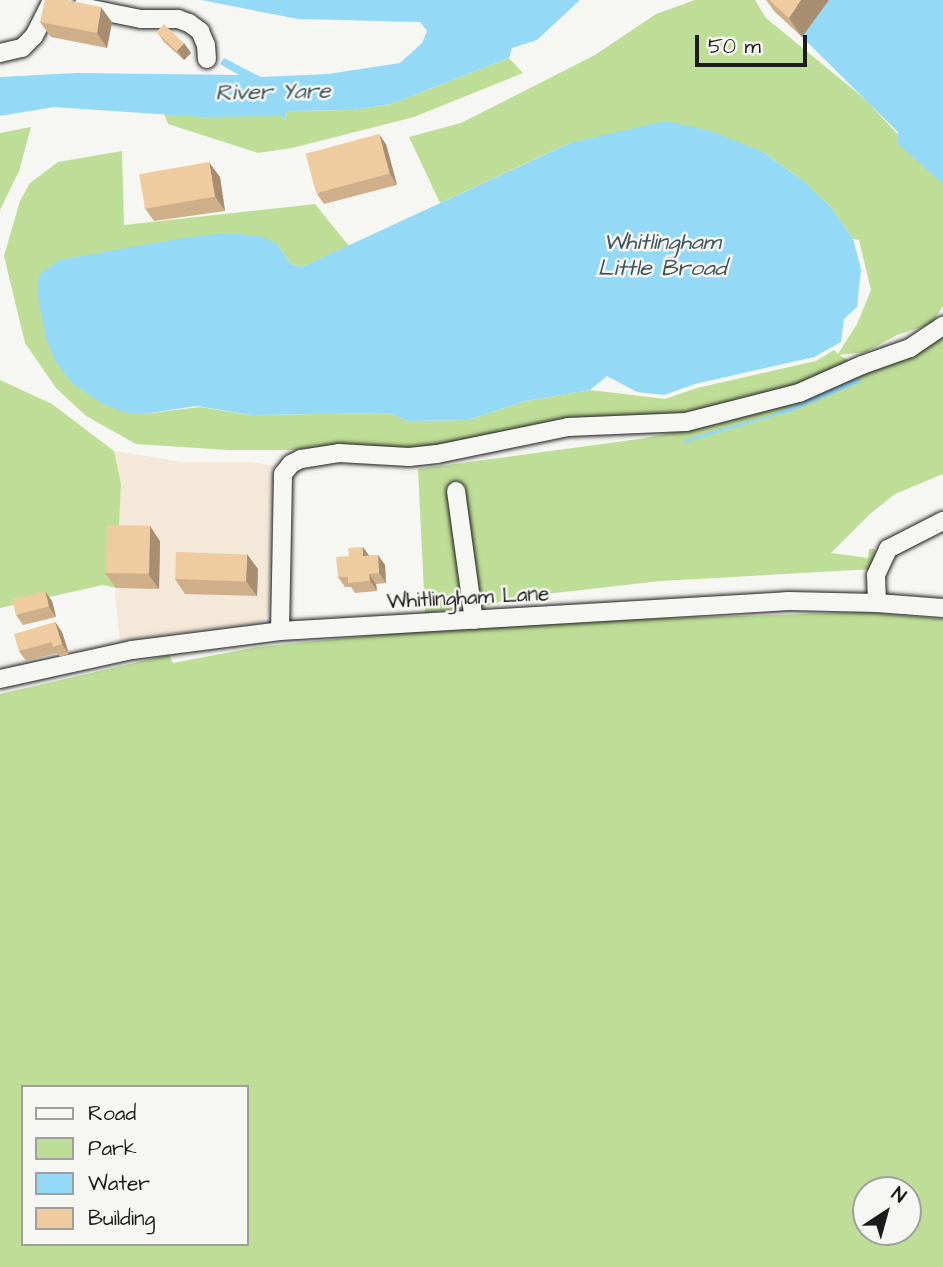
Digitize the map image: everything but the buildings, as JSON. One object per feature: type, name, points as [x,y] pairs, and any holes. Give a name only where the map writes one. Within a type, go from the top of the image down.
[{"type":"street","points":[[0,53],[22,48],[34,36],[50,4],[62,2],[141,19],[178,19],[189,23],[200,31],[206,45],[206,59]]},
{"type":"street","points":[[280,631],[284,474],[291,464],[301,459],[339,453],[430,455],[568,427],[686,422],[799,393],[910,348],[943,326]]},
{"type":"street","points":[[456,491],[474,620]]},
{"type":"street","points":[[877,603],[876,575],[888,549],[943,521]]},
{"type":"street","name":"Whitlingham Lane","points":[[0,679],[132,650],[280,631],[789,601],[943,608]]},
{"type":"shaded area","points":[[114,451],[182,462],[249,462],[274,466],[269,614],[261,622],[120,641],[115,595],[121,484]]},
{"type":"green space","points":[[695,0],[755,0],[766,18],[866,100],[943,183],[943,306],[931,324],[897,335],[866,352],[839,355],[855,364],[798,386],[663,417],[584,417],[417,450],[228,450],[136,444],[86,416],[56,388],[25,343],[4,256],[20,201],[30,183],[58,162],[122,151],[124,225],[315,204],[349,246],[302,267],[291,264],[277,244],[143,414],[200,407],[251,415],[389,413],[408,421],[468,420],[526,401],[590,390],[665,399],[697,388],[816,361],[834,350],[838,354],[857,324],[871,290],[859,240],[853,239],[830,206],[798,177],[763,152],[570,143],[440,203],[409,137],[461,123],[595,55],[656,14]]},
{"type":"green space","points":[[509,58],[523,73],[414,117],[292,148],[258,153],[168,124],[164,114],[281,116],[285,120],[286,111],[353,110],[391,104]]},
{"type":"green space","points":[[31,127],[19,171],[0,210],[0,133]]},
{"type":"green space","points":[[943,333],[943,474],[895,494],[870,514],[831,553],[868,558],[869,549],[875,549],[873,569],[661,581],[510,598],[491,605],[425,613],[418,469],[639,439],[718,424],[888,366]]},
{"type":"green space","points":[[0,380],[52,404],[114,451],[121,484],[116,588],[103,585],[0,608]]},
{"type":"green space","points":[[865,612],[943,619],[943,1267],[0,1267],[0,694],[169,655],[173,663],[257,647],[397,633],[607,620]]},
{"type":"water","name":"River Yare","points":[[201,0],[580,0],[537,40],[512,48],[509,58],[391,104],[353,110],[286,111],[285,120],[281,116],[202,117],[54,107],[0,116],[0,77],[76,73],[239,75],[220,64],[224,58],[261,77],[328,74],[400,63],[422,43],[427,31],[420,22],[298,19]]},
{"type":"water","points":[[829,0],[943,0],[943,184],[898,144],[898,132],[802,37]]},
{"type":"water","name":"Whitlingham Little Broad","points":[[665,121],[711,131],[763,152],[802,180],[830,206],[853,239],[861,269],[857,307],[844,319],[841,342],[814,357],[695,384],[664,395],[637,392],[607,376],[590,390],[526,401],[468,420],[408,421],[389,413],[251,415],[197,406],[143,414],[123,412],[101,403],[73,384],[55,361],[46,338],[37,292],[39,275],[59,260],[183,238],[228,233],[260,236],[277,244],[291,264],[302,267],[570,143]]},
{"type":"water","points":[[859,377],[861,382],[795,410],[684,443],[683,441],[771,415]]}]
